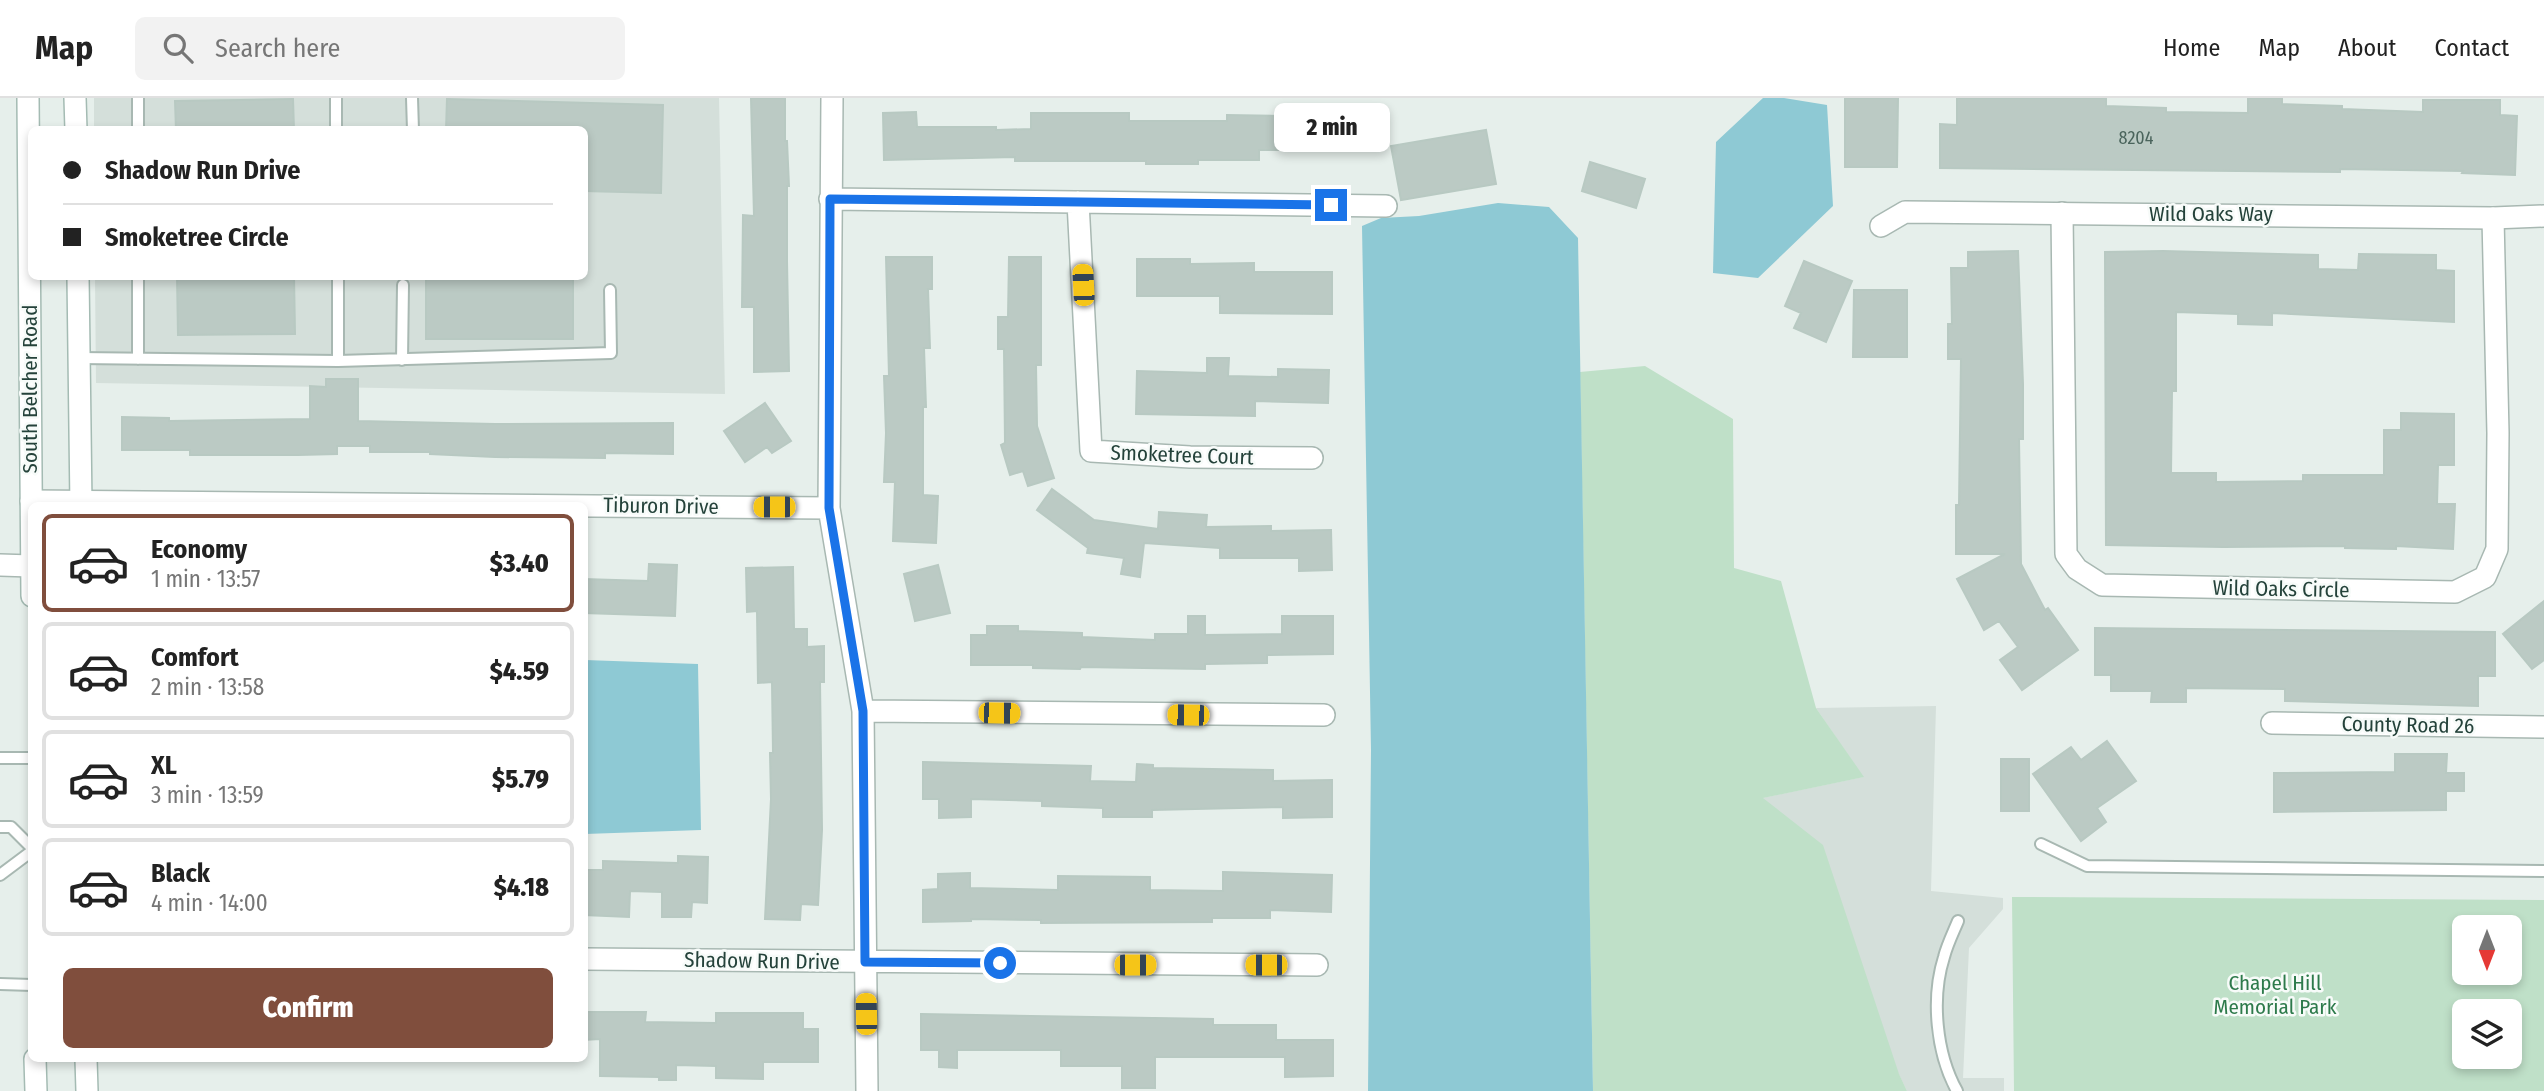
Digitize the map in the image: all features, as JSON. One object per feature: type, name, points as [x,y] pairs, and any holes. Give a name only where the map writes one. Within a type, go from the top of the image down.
[{"type":"street","name":"South Belcher Road","points":[[28,98],[28,126]]},
{"type":"street","points":[[75,98],[76,126]]},
{"type":"street","points":[[832,98],[829,508],[863,711],[867,1091]]},
{"type":"street","points":[[830,199],[1386,206]]},
{"type":"street","name":"Smoketree Court","points":[[1078,202],[1091,451],[1191,457],[1312,458]]},
{"type":"street","name":"Wild Oaks Way","points":[[1881,226],[1905,212],[2493,218],[2544,216]]},
{"type":"street","name":"Wild Oaks Circle","points":[[2062,213],[2066,554],[2077,569],[2102,585],[2455,592],[2485,577],[2497,549],[2498,433],[2493,218]]},
{"type":"street","name":"South Belcher Road","points":[[29,280],[31,501]]},
{"type":"street","points":[[78,280],[81,502]]},
{"type":"street","name":"Tiburon Drive","points":[[31,501],[56,502]]},
{"type":"street","name":"Tiburon Drive","points":[[588,506],[829,508]]},
{"type":"street","points":[[0,565],[28,566]]},
{"type":"street","points":[[863,711],[1324,715]]},
{"type":"street","name":"County Road 26","points":[[2272,723],[2544,727]]},
{"type":"street","name":"Shadow Run Drive","points":[[588,959],[1317,965]]},
{"type":"street","points":[[35,1062],[36,1091]]},
{"type":"street","points":[[86,1062],[87,1091]]},
{"type":"lane","points":[[138,98],[138,126]]},
{"type":"lane","points":[[336,98],[336,126]]},
{"type":"lane","points":[[412,98],[413,126]]},
{"type":"lane","points":[[138,280],[138,359]]},
{"type":"lane","points":[[338,280],[338,362]]},
{"type":"lane","points":[[402,360],[403,285]]},
{"type":"lane","points":[[79,358],[338,362],[611,353],[610,290]]},
{"type":"lane","points":[[0,758],[28,758]]},
{"type":"lane","points":[[0,827],[11,827],[28,845]]},
{"type":"lane","points":[[2041,844],[2087,866],[2544,871]]},
{"type":"lane","points":[[0,875],[28,852]]},
{"type":"lane","points":[[1956,1091],[1949,1078],[1941,1049],[1938,985],[1943,957],[1958,921]]},
{"type":"lane","points":[[0,984],[28,985]]},
{"type":"shaded area","points":[[94,98],[719,98],[725,394],[96,383],[95,280],[588,280],[588,126],[94,126]]},
{"type":"shaded area","points":[[1936,706],[1931,891],[2003,898],[2003,909],[1969,948],[1963,1078],[2004,1078],[2004,1091],[1907,1091],[1762,798],[1863,777],[1816,708]]},
{"type":"green space","points":[[1645,366],[1733,419],[1734,568],[1781,581],[1816,708],[1864,777],[1763,798],[1823,845],[1907,1091],[1593,1091],[1580,372]]},
{"type":"green space","name":"Chapel Hill Memorial Park","points":[[2012,897],[2544,900],[2544,1091],[2014,1091]]},
{"type":"water","points":[[1763,98],[1784,98],[1827,105],[1833,206],[1758,278],[1713,273],[1716,142]]},
{"type":"water","points":[[1498,203],[1549,207],[1578,238],[1593,1091],[1368,1091],[1371,750],[1362,226],[1381,218],[1419,216]]},
{"type":"water","points":[[588,660],[698,664],[701,830],[588,834]]},
{"type":"building","points":[[751,98],[785,98],[789,186],[789,371],[754,372],[754,307],[742,307],[743,215],[754,216]]},
{"type":"building","points":[[1845,98],[1898,98],[1897,167],[1845,167]]},
{"type":"building","points":[[1957,98],[2106,98],[2106,106],[2166,108],[2166,112],[2248,113],[2248,98],[2282,98],[2282,104],[2342,106],[2342,109],[2423,112],[2423,100],[2500,100],[2500,115],[2517,116],[2515,175],[2462,173],[2463,171],[2340,169],[2340,172],[1940,168],[1940,124],[1957,125]]},
{"type":"building","points":[[293,99],[294,126],[176,126],[175,101]]},
{"type":"building","points":[[447,99],[663,105],[661,193],[588,191],[588,126],[446,126]]},
{"type":"building","points":[[1279,110],[1327,110],[1327,150],[1259,150],[1259,160],[1198,160],[1198,164],[1146,164],[1146,161],[1015,161],[1015,157],[884,160],[883,113],[916,112],[917,127],[996,127],[996,130],[1031,129],[1031,113],[1129,113],[1129,121],[1227,121],[1227,115],[1279,116]]},
{"type":"building","points":[[1486,130],[1496,184],[1401,200],[1391,146]]},
{"type":"building","points":[[1590,162],[1645,179],[1636,208],[1582,191]]},
{"type":"building","points":[[2018,251],[2023,384],[2023,439],[2019,439],[2021,564],[2045,610],[2048,608],[2078,650],[2022,690],[2000,660],[2018,647],[1999,621],[1984,630],[1957,579],[2005,554],[1956,554],[1961,359],[1948,359],[1948,324],[1952,324],[1951,268],[1968,268],[1968,252]]},
{"type":"building","points":[[2105,252],[2318,255],[2318,269],[2358,270],[2359,254],[2436,255],[2436,270],[2454,271],[2454,322],[2272,313],[2272,325],[2238,324],[2238,314],[2176,312],[2176,391],[2172,391],[2171,473],[2216,473],[2216,482],[2303,481],[2303,475],[2384,475],[2384,430],[2401,430],[2401,413],[2454,414],[2454,465],[2438,465],[2437,504],[2455,504],[2453,549],[2396,546],[2396,549],[2345,546],[2106,545]]},
{"type":"building","points":[[886,257],[932,257],[932,289],[928,289],[930,348],[924,348],[926,407],[923,407],[923,495],[938,496],[936,543],[893,541],[895,482],[884,482],[884,376],[889,376]]},
{"type":"building","points":[[1009,257],[1041,257],[1041,365],[1036,365],[1037,426],[1054,478],[1028,486],[1023,471],[1010,475],[1001,445],[1005,443],[1004,349],[998,349],[998,317],[1008,317]]},
{"type":"building","points":[[1137,259],[1190,259],[1190,264],[1254,263],[1254,272],[1332,272],[1332,314],[1220,313],[1220,296],[1137,296]]},
{"type":"building","points":[[1804,261],[1852,281],[1826,342],[1794,328],[1801,313],[1785,306]]},
{"type":"building","points":[[177,280],[294,280],[295,334],[178,335]]},
{"type":"building","points":[[426,280],[573,280],[573,339],[426,339]]},
{"type":"building","points":[[1854,290],[1907,290],[1907,357],[1853,357]]},
{"type":"building","points":[[1207,358],[1229,358],[1228,376],[1278,377],[1278,369],[1329,370],[1328,403],[1255,401],[1255,416],[1136,414],[1137,371],[1207,373]]},
{"type":"building","points":[[326,379],[358,379],[358,421],[495,424],[673,423],[673,454],[605,453],[605,458],[495,457],[430,452],[370,452],[370,446],[337,446],[337,454],[298,455],[190,455],[190,450],[122,450],[122,417],[169,418],[169,421],[310,419],[310,386],[326,387]]},
{"type":"building","points":[[765,403],[791,441],[772,453],[767,447],[745,462],[724,431]]},
{"type":"building","points":[[1052,489],[1094,520],[1158,529],[1159,512],[1207,515],[1206,527],[1271,526],[1271,531],[1331,530],[1332,570],[1299,571],[1299,558],[1220,558],[1220,548],[1144,543],[1140,577],[1121,574],[1124,558],[1087,553],[1088,548],[1037,510]]},
{"type":"building","points":[[649,564],[677,565],[675,616],[588,613],[588,579],[648,581]]},
{"type":"building","points":[[938,565],[950,613],[915,621],[904,574]]},
{"type":"building","points":[[793,567],[794,629],[807,629],[807,647],[824,646],[824,682],[820,682],[822,830],[818,905],[801,904],[800,920],[765,919],[771,799],[770,753],[773,753],[772,682],[758,683],[757,611],[747,612],[746,568]]},
{"type":"building","points":[[2544,601],[2544,660],[2532,669],[2503,634]]},
{"type":"building","points":[[1188,616],[1205,616],[1205,635],[1282,634],[1282,616],[1333,616],[1333,654],[1267,655],[1267,663],[1205,664],[1205,669],[1080,669],[1033,668],[1033,665],[971,665],[971,635],[987,635],[987,626],[1018,626],[1018,631],[1082,633],[1082,637],[1155,640],[1155,634],[1188,634]]},
{"type":"building","points":[[2095,628],[2495,632],[2495,676],[2478,676],[2478,706],[2285,701],[2285,689],[2186,688],[2186,702],[2151,702],[2152,691],[2111,691],[2111,675],[2095,675]]},
{"type":"building","points":[[2107,741],[2136,781],[2097,808],[2106,822],[2081,841],[2033,774],[2071,747],[2081,760]]},
{"type":"building","points":[[2395,754],[2447,754],[2446,773],[2464,773],[2464,791],[2446,791],[2446,810],[2274,812],[2274,773],[2395,772]]},
{"type":"building","points":[[2001,759],[2029,759],[2029,811],[2001,811]]},
{"type":"building","points":[[923,762],[1091,766],[1090,781],[1136,782],[1137,764],[1153,765],[1153,768],[1273,770],[1273,781],[1332,780],[1332,817],[1283,818],[1283,807],[1152,810],[1152,817],[1103,817],[1103,808],[1042,806],[1042,801],[971,799],[971,817],[939,818],[939,799],[923,799]]},
{"type":"building","points":[[678,856],[708,857],[707,903],[692,902],[691,917],[662,917],[662,892],[630,891],[629,917],[588,915],[588,870],[603,870],[603,861],[678,863]]},
{"type":"building","points":[[1223,872],[1332,875],[1331,912],[1270,910],[1270,918],[1212,918],[1212,922],[1041,923],[1041,920],[971,919],[923,922],[923,890],[938,889],[938,874],[970,873],[970,888],[1058,890],[1058,876],[1150,877],[1150,890],[1223,891]]},
{"type":"building","points":[[588,1012],[646,1012],[645,1022],[716,1023],[716,1013],[803,1013],[803,1029],[818,1029],[818,1062],[763,1062],[763,1079],[716,1078],[716,1066],[676,1065],[676,1080],[659,1080],[659,1077],[600,1076],[600,1039],[588,1040]]},
{"type":"building","points":[[921,1014],[1213,1019],[1213,1025],[1276,1025],[1276,1040],[1333,1040],[1333,1076],[1285,1077],[1285,1057],[1155,1057],[1155,1088],[1122,1088],[1122,1066],[1061,1066],[1061,1050],[957,1050],[957,1068],[939,1067],[939,1050],[921,1050]]},
{"type":"route","points":[[1000,963],[865,962],[863,711],[829,508],[830,199],[1331,205]]}]
